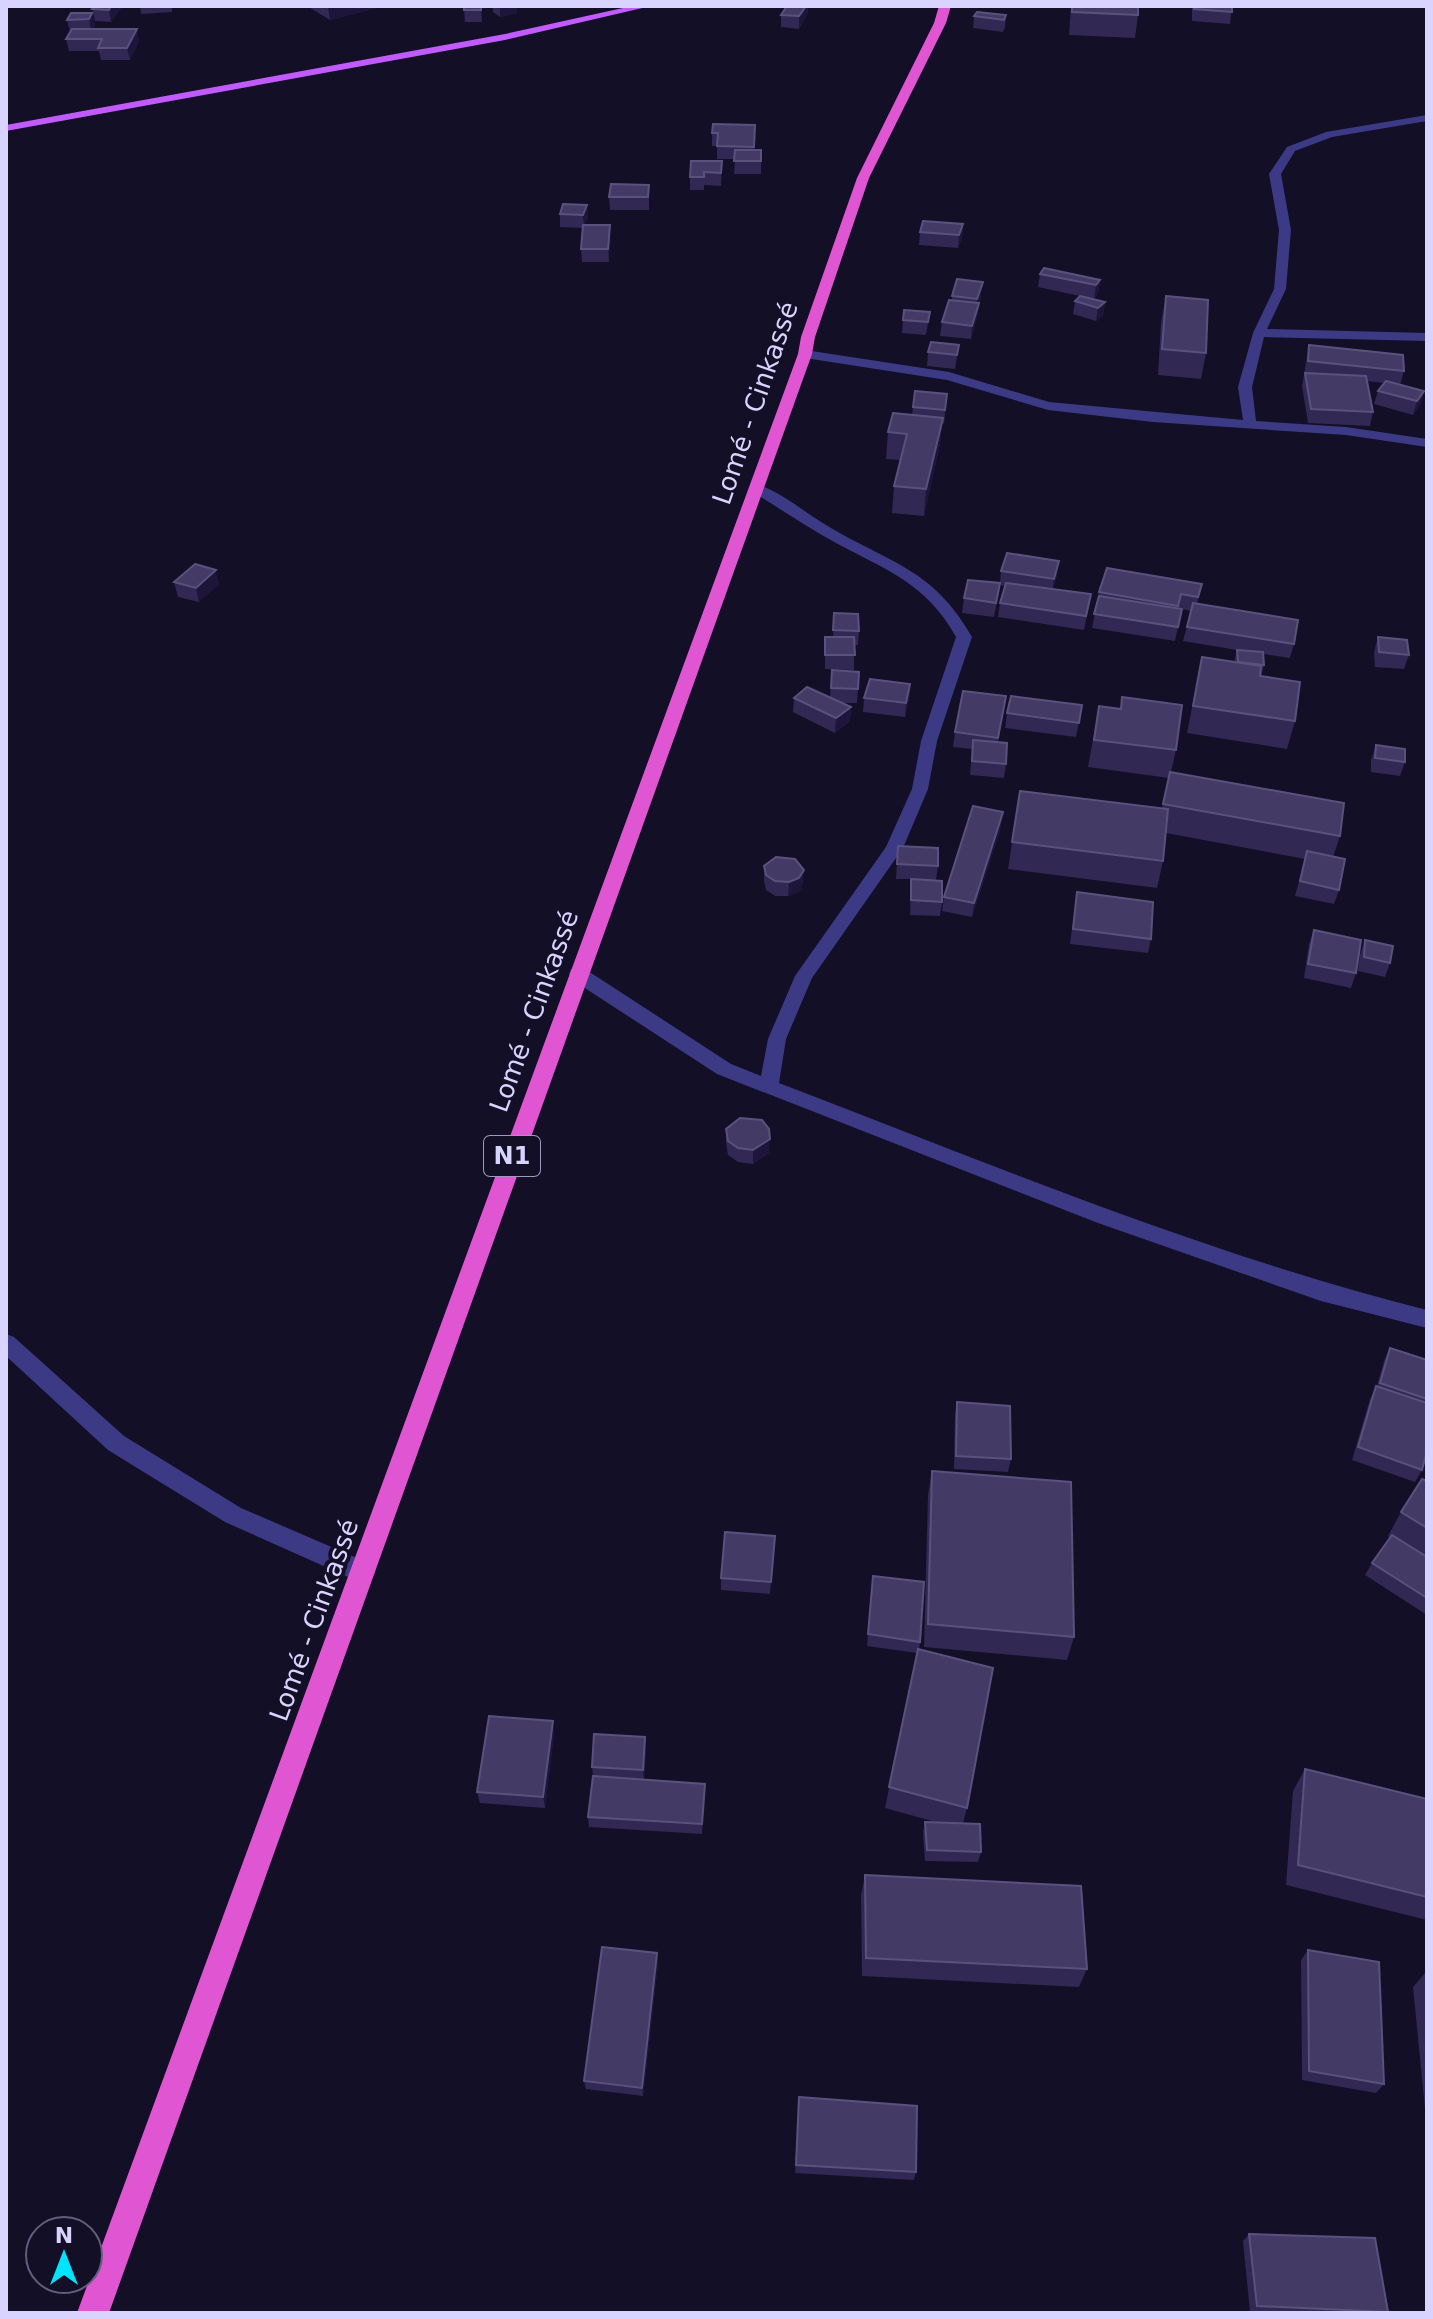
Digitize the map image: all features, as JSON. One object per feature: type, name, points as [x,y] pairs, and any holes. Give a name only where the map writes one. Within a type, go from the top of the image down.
[{"type":"highway","name":"Lomé - Cinkassé","points":[[93,2313],[805,354],[808,337],[863,178],[940,23],[945,6]]},
{"type":"main road","points":[[6,128],[490,40],[646,6]]},
{"type":"street","points":[[1250,424],[1245,387],[1259,333],[1280,289],[1285,230],[1275,174],[1291,149],[1330,134],[1427,118]]},
{"type":"street","points":[[1259,333],[1427,337]]},
{"type":"street","points":[[805,354],[949,376],[1048,406],[1153,418],[1346,431],[1427,443]]},
{"type":"street","points":[[756,488],[842,540],[916,576],[951,611],[964,637],[929,741],[920,789],[899,836],[859,901],[804,976],[777,1039],[769,1084]]},
{"type":"street","points":[[578,974],[724,1069],[1105,1217],[1321,1292],[1427,1319]]},
{"type":"street","points":[[6,1343],[116,1443],[233,1515],[363,1572]]},
{"type":"building","points":[[95,6],[111,6],[109,10],[92,9]]},
{"type":"building","points":[[464,6],[481,6],[481,10],[464,10]]},
{"type":"building","points":[[787,6],[806,6],[799,16],[781,15]]},
{"type":"building","points":[[1072,6],[1138,6],[1138,15],[1072,12]]},
{"type":"building","points":[[1194,6],[1232,6],[1232,12],[1194,9]]},
{"type":"building","points":[[977,12],[1006,15],[1004,20],[974,16]]},
{"type":"building","points":[[71,13],[92,13],[89,19],[67,20]]},
{"type":"building","points":[[72,29],[137,29],[127,48],[98,48],[102,39],[66,39]]},
{"type":"building","points":[[713,124],[755,125],[754,147],[717,146],[718,133],[712,133]]},
{"type":"building","points":[[735,150],[761,150],[761,161],[734,161]]},
{"type":"building","points":[[691,161],[722,161],[721,173],[704,172],[704,177],[690,177]]},
{"type":"building","points":[[611,184],[649,185],[648,197],[609,197]]},
{"type":"building","points":[[563,204],[587,205],[583,215],[560,214]]},
{"type":"building","points":[[923,221],[963,224],[959,235],[920,232]]},
{"type":"building","points":[[583,225],[610,225],[608,249],[581,249]]},
{"type":"building","points":[[1044,268],[1100,280],[1096,285],[1040,274]]},
{"type":"building","points":[[957,279],[983,282],[977,299],[952,296]]},
{"type":"building","points":[[1080,296],[1105,302],[1098,308],[1075,301]]},
{"type":"building","points":[[1166,296],[1208,300],[1206,353],[1162,349]]},
{"type":"building","points":[[949,300],[979,303],[972,326],[942,322]]},
{"type":"building","points":[[904,310],[930,312],[928,322],[903,320]]},
{"type":"building","points":[[931,342],[959,345],[957,355],[928,352]]},
{"type":"building","points":[[1309,345],[1403,355],[1404,371],[1308,361]]},
{"type":"building","points":[[1305,373],[1366,376],[1373,412],[1311,409]]},
{"type":"building","points":[[1386,381],[1424,391],[1417,401],[1378,391]]},
{"type":"building","points":[[915,391],[947,394],[945,410],[913,407]]},
{"type":"building","points":[[893,413],[943,418],[926,489],[894,486],[907,434],[888,432]]},
{"type":"building","points":[[1007,553],[1059,561],[1054,579],[1001,571]]},
{"type":"building","points":[[195,564],[216,570],[196,588],[174,582]]},
{"type":"building","points":[[1107,568],[1202,584],[1198,597],[1181,594],[1178,606],[1099,592]]},
{"type":"building","points":[[968,580],[1000,583],[996,603],[964,598]]},
{"type":"building","points":[[1006,583],[1091,594],[1086,616],[1000,603]]},
{"type":"building","points":[[1099,596],[1182,609],[1178,627],[1094,614]]},
{"type":"building","points":[[1193,603],[1298,620],[1294,644],[1187,627]]},
{"type":"building","points":[[834,613],[858,614],[859,631],[833,630]]},
{"type":"building","points":[[825,637],[854,637],[855,655],[825,655]]},
{"type":"building","points":[[1378,637],[1407,640],[1409,655],[1379,652]]},
{"type":"building","points":[[1237,650],[1263,652],[1264,665],[1238,662]]},
{"type":"building","points":[[1202,657],[1261,666],[1260,676],[1300,682],[1295,721],[1193,706]]},
{"type":"building","points":[[832,670],[859,672],[858,689],[831,688]]},
{"type":"building","points":[[870,679],[910,684],[906,703],[864,698]]},
{"type":"building","points":[[807,687],[851,707],[836,718],[794,698]]},
{"type":"building","points":[[963,691],[1006,696],[998,738],[955,732]]},
{"type":"building","points":[[1011,696],[1082,705],[1079,723],[1007,713]]},
{"type":"building","points":[[1122,697],[1182,705],[1176,750],[1094,740],[1099,706],[1121,709]]},
{"type":"building","points":[[973,740],[1007,743],[1006,764],[972,761]]},
{"type":"building","points":[[1376,745],[1405,749],[1405,762],[1375,758]]},
{"type":"building","points":[[1170,772],[1344,803],[1340,836],[1163,804]]},
{"type":"building","points":[[1020,791],[1168,809],[1163,861],[1012,842]]},
{"type":"building","points":[[973,806],[1003,812],[974,903],[944,897]]},
{"type":"building","points":[[898,846],[938,848],[938,866],[897,864]]},
{"type":"building","points":[[1307,851],[1345,859],[1339,890],[1300,881]]},
{"type":"building","points":[[776,857],[795,859],[804,870],[799,878],[789,882],[775,881],[766,875],[764,866]]},
{"type":"building","points":[[911,879],[942,881],[942,902],[911,900]]},
{"type":"building","points":[[1077,892],[1153,902],[1151,939],[1073,929]]},
{"type":"building","points":[[1314,930],[1361,940],[1356,973],[1308,964]]},
{"type":"building","points":[[1365,940],[1393,946],[1390,963],[1364,957]]},
{"type":"building","points":[[740,1118],[762,1120],[769,1129],[770,1139],[753,1150],[738,1148],[728,1141],[726,1129]]},
{"type":"building","points":[[1390,1348],[1427,1360],[1427,1399],[1380,1383]]},
{"type":"building","points":[[1376,1386],[1427,1403],[1427,1451],[1422,1470],[1358,1447]]},
{"type":"building","points":[[957,1402],[1010,1406],[1011,1459],[956,1456]]},
{"type":"building","points":[[932,1471],[1071,1482],[1074,1637],[928,1624]]},
{"type":"building","points":[[1422,1479],[1427,1481],[1427,1528],[1401,1512]]},
{"type":"building","points":[[725,1532],[775,1536],[771,1582],[721,1578]]},
{"type":"building","points":[[1392,1535],[1427,1557],[1427,1598],[1372,1563]]},
{"type":"building","points":[[873,1576],[924,1582],[920,1642],[868,1634]]},
{"type":"building","points":[[918,1649],[993,1668],[967,1808],[889,1787]]},
{"type":"building","points":[[489,1716],[553,1721],[543,1797],[477,1792]]},
{"type":"building","points":[[594,1734],[645,1737],[643,1770],[592,1767]]},
{"type":"building","points":[[1305,1769],[1427,1799],[1427,1897],[1298,1865]]},
{"type":"building","points":[[593,1776],[705,1784],[702,1824],[588,1817]]},
{"type":"building","points":[[925,1822],[980,1824],[981,1852],[927,1850]]},
{"type":"building","points":[[865,1875],[1081,1886],[1087,1969],[866,1958]]},
{"type":"building","points":[[602,1947],[657,1953],[642,2088],[584,2081]]},
{"type":"building","points":[[1308,1950],[1379,1962],[1384,2084],[1309,2071]]},
{"type":"building","points":[[799,2097],[917,2106],[916,2172],[796,2165]]},
{"type":"building","points":[[1249,2234],[1375,2238],[1388,2312],[1257,2306]]}]
